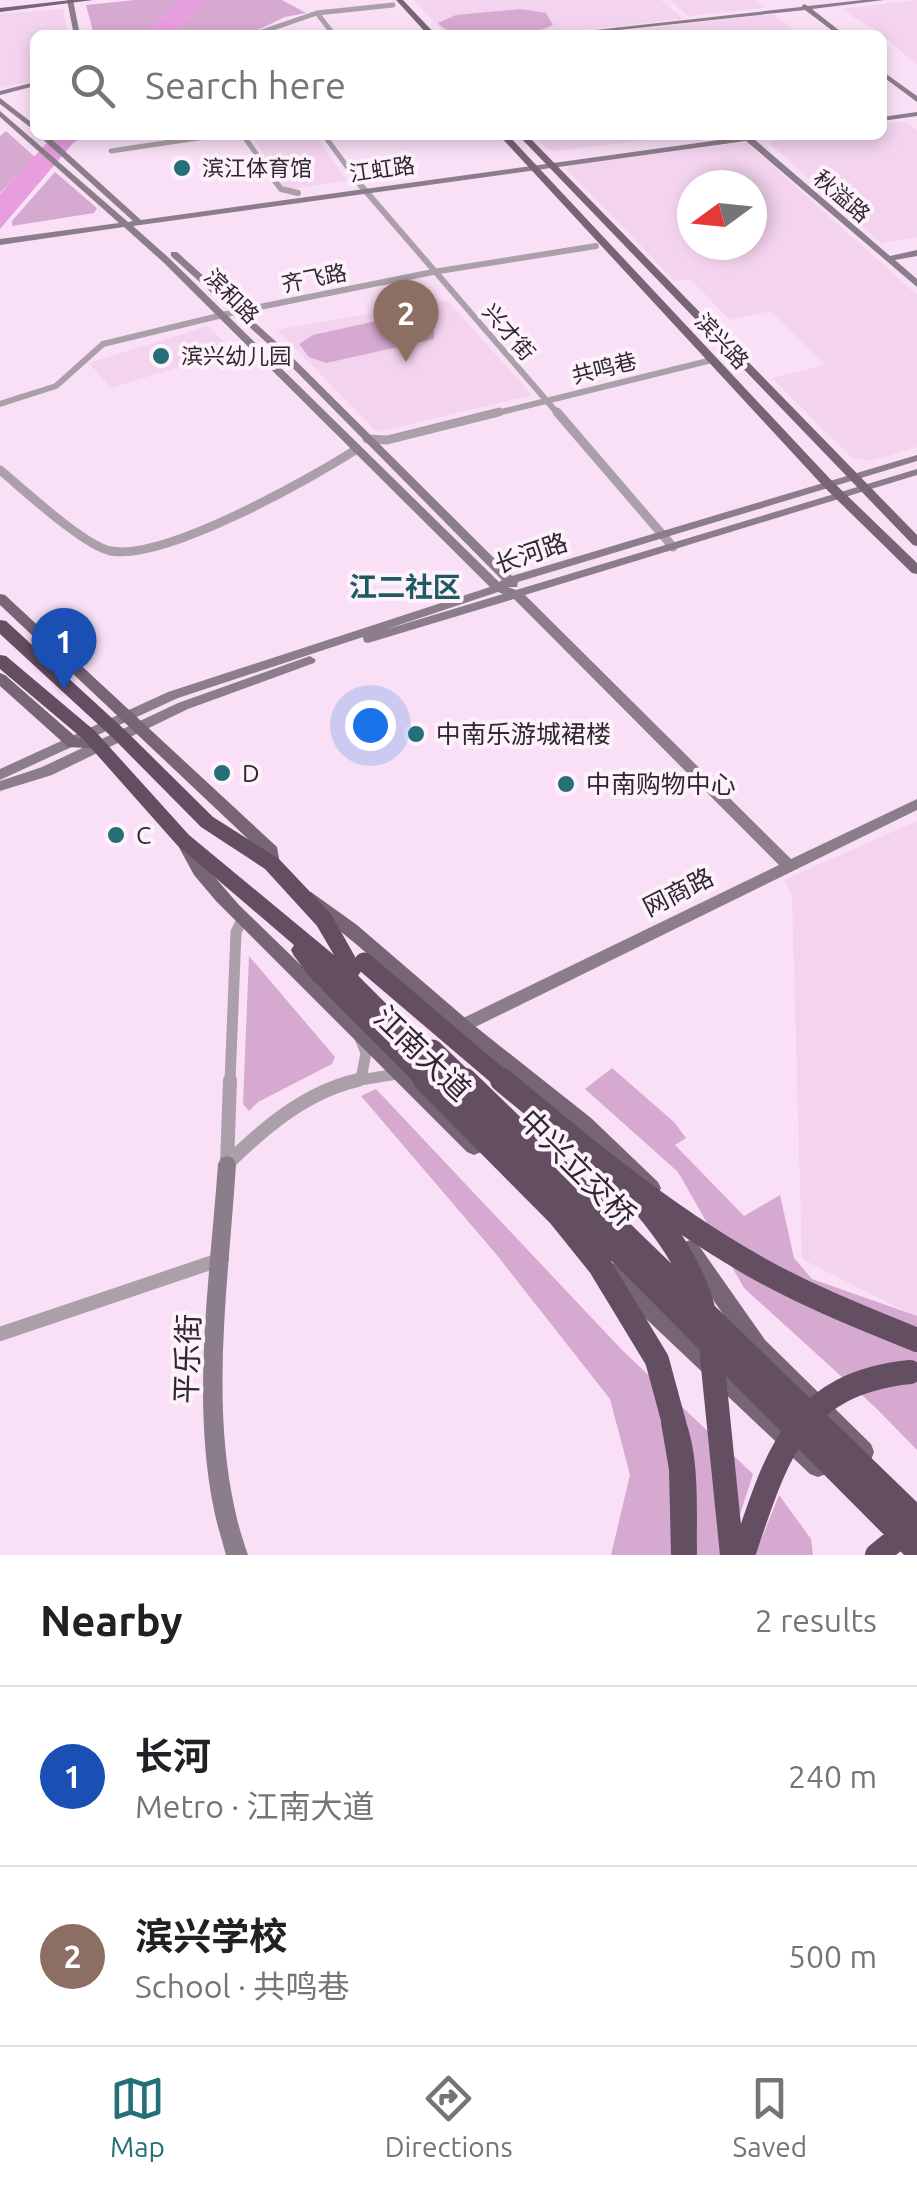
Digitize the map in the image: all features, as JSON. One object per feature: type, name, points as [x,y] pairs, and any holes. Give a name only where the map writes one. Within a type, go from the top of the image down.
[{"type":"highway","name":"江南大道","points":[[1,626],[207,822],[272,864],[299,891]]},
{"type":"highway","name":"江南大道","points":[[0,660],[87,741],[182,840]]},
{"type":"highway","points":[[182,840],[348,973],[730,1252],[798,1288],[917,1340]]},
{"type":"highway","name":"中兴立交桥","points":[[299,891],[324,920],[348,973],[914,1553]]},
{"type":"highway","points":[[348,973],[559,1215],[618,1293],[657,1360],[682,1470],[684,1555]]},
{"type":"highway","name":"中兴立交桥","points":[[348,973],[917,1521]]},
{"type":"highway","points":[[608,1164],[678,1246],[700,1289],[714,1360],[732,1555]]},
{"type":"highway","points":[[743,1555],[786,1444],[812,1410],[852,1382],[917,1372]]},
{"type":"highway","points":[[877,1555],[917,1521]]},
{"type":"main road","points":[[0,8],[54,0]]},
{"type":"main road","points":[[0,8],[90,0]]},
{"type":"main road","points":[[785,0],[835,30]]},
{"type":"main road","points":[[601,30],[880,0]]},
{"type":"main road","points":[[70,1],[76,30]]},
{"type":"main road","points":[[394,2],[416,30]]},
{"type":"main road","points":[[394,2],[426,30]]},
{"type":"main road","points":[[800,6],[826,30]]},
{"type":"main road","points":[[630,27],[633,30]]},
{"type":"main road","points":[[887,69],[917,92]]},
{"type":"main road","points":[[887,78],[917,100]]},
{"type":"main road","points":[[30,86],[0,96],[30,124]]},
{"type":"main road","points":[[887,115],[917,112]]},
{"type":"main road","name":"滨和路","points":[[0,113],[30,140]]},
{"type":"main road","name":"滨和路","points":[[30,140],[97,200],[130,220]]},
{"type":"main road","name":"滨和路","points":[[48,140],[112,196],[130,220],[229,313],[361,453],[498,588],[514,587]]},
{"type":"main road","name":"滨兴路","points":[[507,140],[828,484],[917,570]]},
{"type":"main road","name":"滨兴路","points":[[526,140],[917,542]]},
{"type":"main road","name":"江虹路","points":[[0,239],[690,140]]},
{"type":"main road","name":"江虹路","points":[[544,160],[712,140]]},
{"type":"main road","name":"秋溢路","points":[[751,140],[917,284]]},
{"type":"main road","name":"江虹路","points":[[130,220],[278,192],[361,187]]},
{"type":"main road","points":[[888,259],[917,253]]},
{"type":"main road","name":"滨和路","points":[[229,313],[280,350],[788,864]]},
{"type":"main road","name":"长河路","points":[[134,720],[183,706],[661,535],[917,458]]},
{"type":"main road","name":"长河路","points":[[514,587],[673,547],[917,472]]},
{"type":"main road","name":"长河路","points":[[0,775],[114,730],[223,677],[498,588]]},
{"type":"main road","points":[[0,598],[272,851],[272,864]]},
{"type":"main road","points":[[1,626],[22,618]]},
{"type":"main road","points":[[0,678],[87,741]]},
{"type":"main road","name":"长河路","points":[[0,786],[47,771],[87,741]]},
{"type":"main road","name":"网商路","points":[[463,1026],[917,804]]},
{"type":"main road","name":"江南大道","points":[[182,840],[194,867],[360,1038],[681,1336],[759,1415],[914,1553]]},
{"type":"main road","name":"江南大道","points":[[299,891],[360,932],[463,1026],[611,1145],[663,1201],[704,1274],[758,1347],[917,1502]]},
{"type":"main road","name":"平乐街","points":[[227,1164],[215,1418],[224,1506],[238,1555]]},
{"type":"main road","points":[[844,1489],[876,1496],[872,1462]]},
{"type":"street","points":[[267,30],[317,13],[394,2]]},
{"type":"street","points":[[317,13],[330,30]]},
{"type":"street","points":[[111,150],[182,140]]},
{"type":"street","points":[[246,140],[278,192]]},
{"type":"street","name":"兴才街","points":[[328,140],[361,187],[673,547]]},
{"type":"street","name":"齐飞路","points":[[0,404],[56,386],[103,344],[229,313],[434,272],[596,246]]},
{"type":"street","name":"共鸣巷","points":[[367,439],[387,440],[712,360]]},
{"type":"street","points":[[379,451],[387,440]]},
{"type":"street","points":[[0,470],[45,507],[111,552],[138,549],[263,504],[361,453]]},
{"type":"street","points":[[227,1164],[236,942],[242,918]]},
{"type":"street","points":[[236,942],[260,935]]},
{"type":"street","points":[[360,1038],[366,1053],[362,1074]]},
{"type":"street","points":[[227,1164],[276,1117],[362,1074],[398,1074]]},
{"type":"street","points":[[0,1334],[222,1258]]},
{"type":"shaded area","points":[[182,0],[149,30],[93,30],[86,5]]},
{"type":"shaded area","points":[[182,0],[206,0],[177,30],[149,30]]},
{"type":"shaded area","points":[[206,0],[282,0],[306,13],[285,17],[258,30],[177,30]]},
{"type":"shaded area","points":[[414,0],[661,0],[683,19],[580,30],[441,30]]},
{"type":"shaded area","points":[[670,0],[756,0],[764,8],[688,16]]},
{"type":"shaded area","points":[[917,0],[917,65],[887,39],[887,30],[874,30],[841,9]]},
{"type":"shaded area","points":[[63,9],[67,30],[30,30],[30,82],[0,88],[0,14]]},
{"type":"shaded area","points":[[520,9],[546,13],[553,25],[539,30],[449,30],[438,23],[456,15]]},
{"type":"shaded area","points":[[773,14],[793,30],[639,30]]},
{"type":"shaded area","points":[[905,121],[917,130],[917,237],[881,243],[768,142],[887,140],[887,124]]},
{"type":"shaded area","points":[[6,131],[35,157],[0,193],[0,136]]},
{"type":"shaded area","points":[[49,140],[78,140],[0,229],[0,194]]},
{"type":"shaded area","points":[[254,140],[318,140],[347,181],[285,190]]},
{"type":"shaded area","points":[[539,140],[645,140],[556,151],[547,149]]},
{"type":"shaded area","points":[[746,142],[917,295],[917,447],[870,461],[852,458],[772,378],[825,365],[771,311],[730,320],[690,279],[675,281],[566,169],[571,165]]},
{"type":"shaded area","points":[[55,172],[97,208],[94,213],[12,226],[12,221]]},
{"type":"shaded area","points":[[447,300],[532,395],[377,432],[277,330]]},
{"type":"shaded area","points":[[408,314],[422,316],[434,331],[434,339],[326,363],[309,357],[299,344],[313,335]]},
{"type":"shaded area","name":"滨兴幼儿园","points":[[208,326],[232,350],[111,388],[89,363]]},
{"type":"shaded area","points":[[917,821],[917,1317],[802,1259],[792,895],[784,880]]},
{"type":"shaded area","points":[[249,956],[335,1057],[332,1064],[258,1102],[249,1111],[243,1104]]},
{"type":"shaded area","points":[[612,1068],[674,1122],[686,1138],[675,1145],[744,1216],[780,1195],[794,1258],[812,1279],[917,1316],[917,1450],[744,1288],[678,1172],[585,1089]]},
{"type":"shaded area","points":[[376,1089],[622,1350],[753,1474],[727,1555],[611,1555],[630,1475],[610,1399],[496,1254],[361,1096]]},
{"type":"shaded area","points":[[779,1495],[811,1539],[813,1555],[755,1555]]},
{"type":"place","name":"滨江体育馆","points":[[182,168]]},
{"type":"place","name":"滨兴幼儿园","points":[[161,356]]},
{"type":"place","name":"滨兴学校","points":[[406,362]]},
{"type":"place","name":"长河","points":[[64,690]]},
{"type":"place","name":"中南乐游城裙楼","points":[[416,734]]},
{"type":"place","name":"D","points":[[222,773]]},
{"type":"place","name":"中南购物中心","points":[[566,784]]},
{"type":"place","name":"C","points":[[116,835]]},
{"type":"district","name":"江二社区","points":[[405,587]]}]
